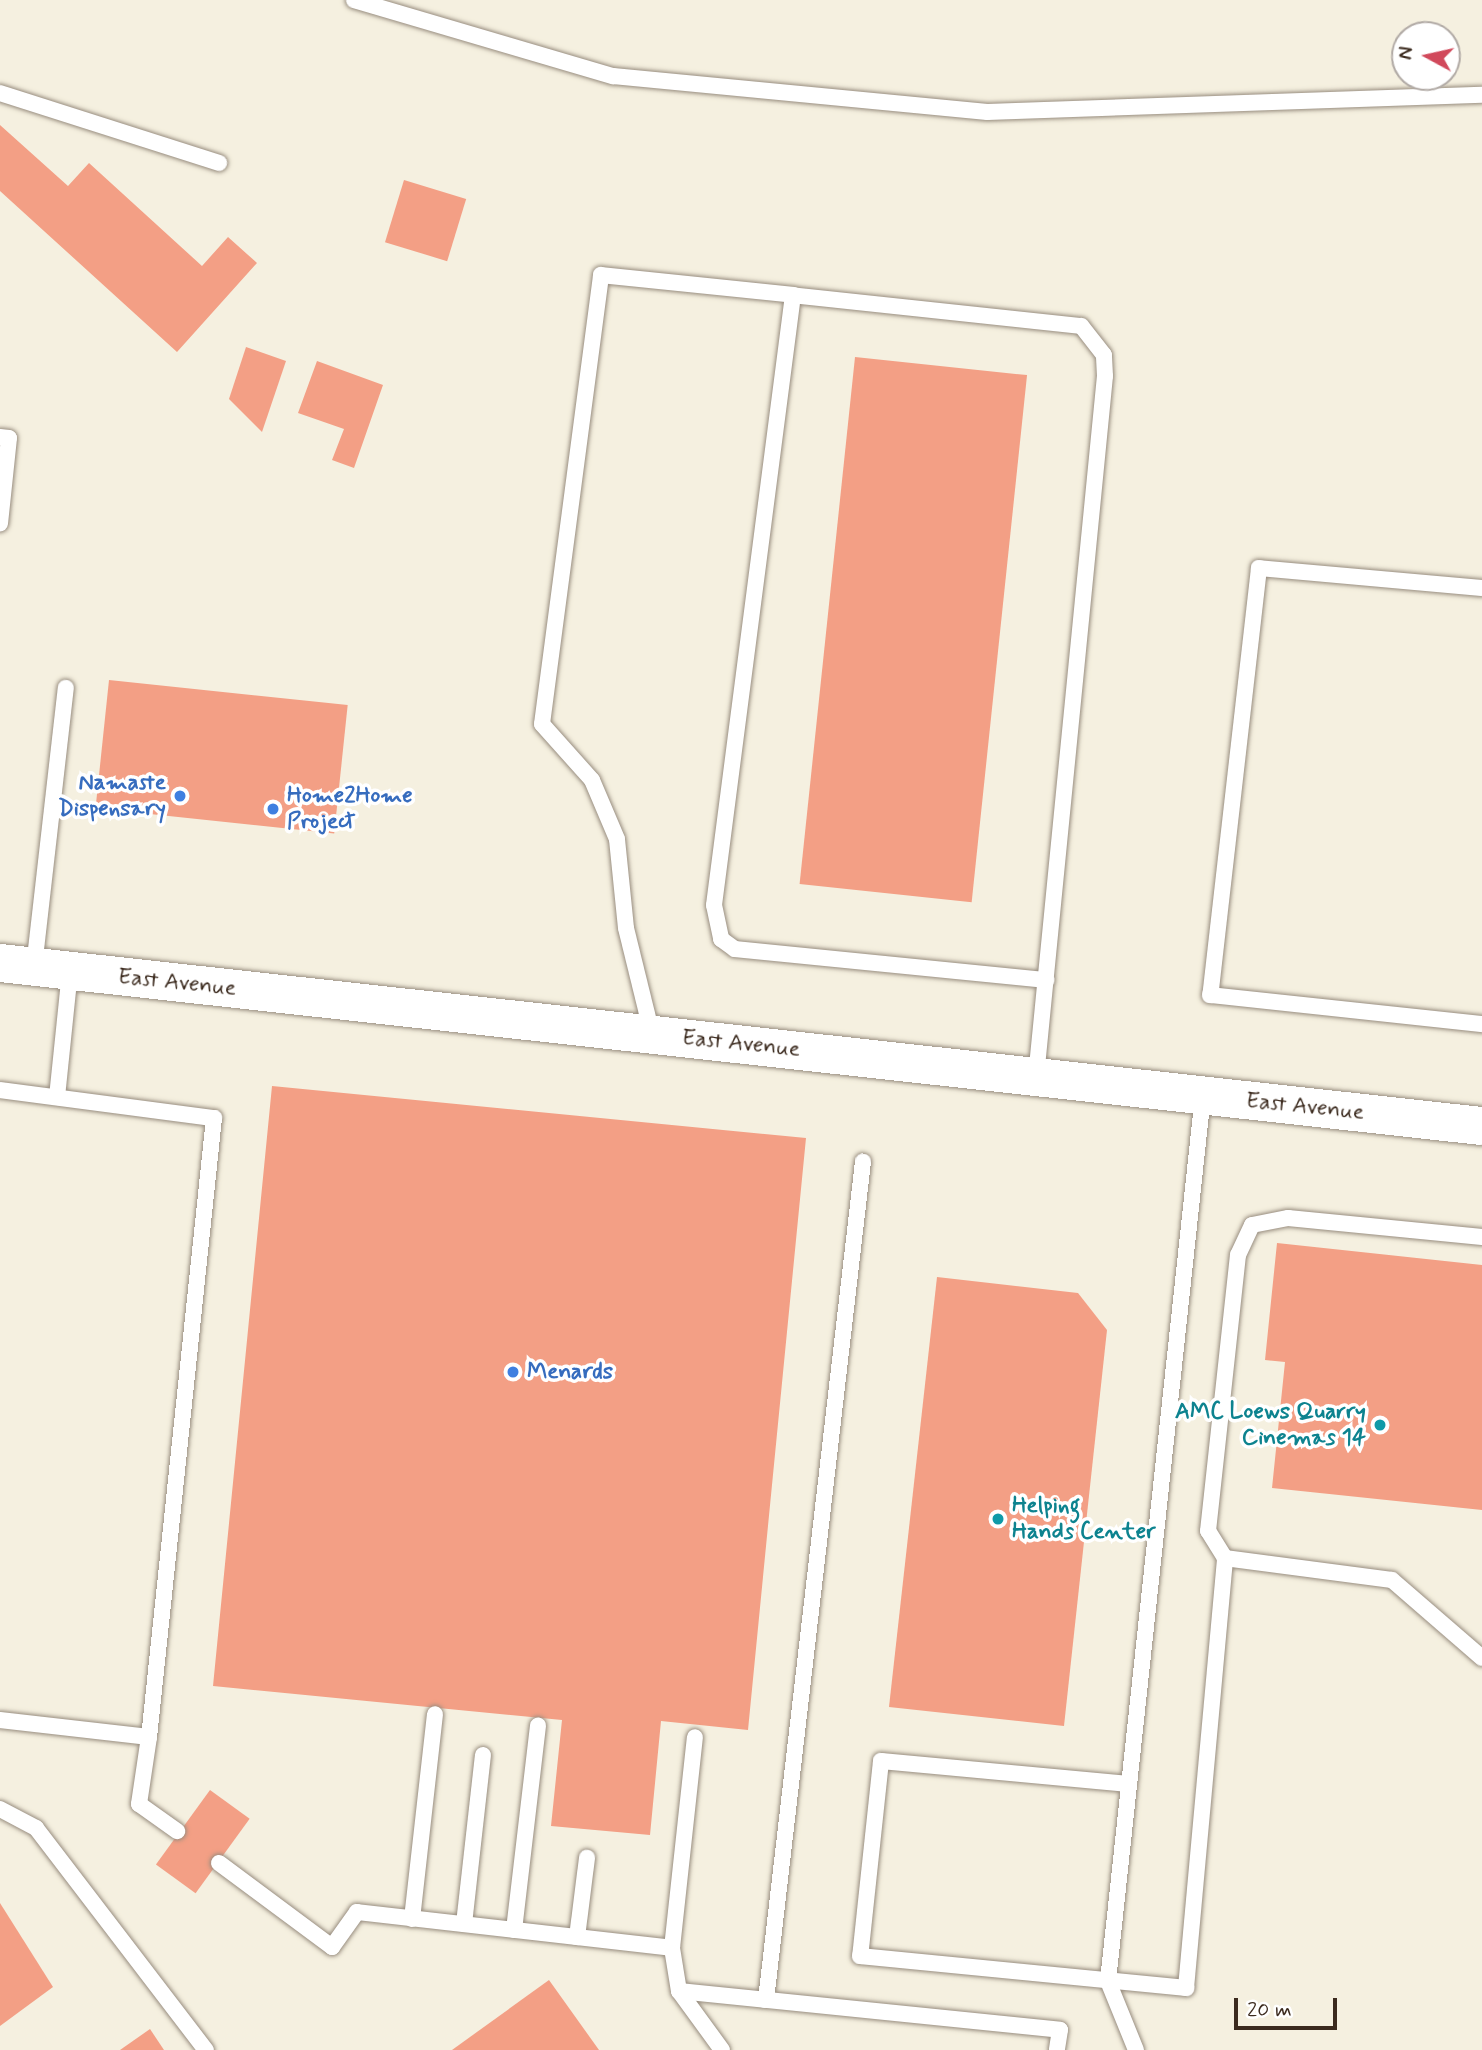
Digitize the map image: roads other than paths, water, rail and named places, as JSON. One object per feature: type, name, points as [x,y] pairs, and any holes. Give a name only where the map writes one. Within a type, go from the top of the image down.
[{"type":"street","name":"East Avenue","points":[[35,967],[1482,1126]]},
{"type":"lane","points":[[354,0],[613,76],[988,112],[1482,95]]},
{"type":"lane","points":[[0,93],[219,163]]},
{"type":"lane","points":[[652,1034],[626,928],[617,839],[592,780],[542,724],[601,275],[1081,326],[1104,355],[1036,1077]]},
{"type":"lane","points":[[793,295],[714,905],[721,939],[736,949],[1046,980]]},
{"type":"lane","points":[[0,437],[9,438],[0,524]]},
{"type":"lane","points":[[1482,589],[1259,568],[1210,995],[1482,1024]]},
{"type":"lane","points":[[57,1097],[35,967],[66,688]]},
{"type":"lane","points":[[0,1090],[214,1118],[149,1737],[139,1804],[177,1831]]},
{"type":"lane","points":[[1136,2050],[1108,1981],[1203,1096]]},
{"type":"lane","points":[[766,2000],[863,1162]]},
{"type":"lane","points":[[1129,1784],[881,1761],[860,1956],[1186,1989],[1225,1558],[1208,1531],[1238,1255],[1252,1226],[1288,1218],[1482,1237]]},
{"type":"lane","points":[[1225,1558],[1392,1580],[1482,1658]]},
{"type":"lane","points":[[412,1919],[435,1714]]},
{"type":"lane","points":[[0,1720],[149,1737]]},
{"type":"lane","points":[[514,1930],[538,1725]]},
{"type":"lane","points":[[695,1737],[671,1948],[679,1991],[722,2050]]},
{"type":"lane","points":[[464,1924],[483,1755]]},
{"type":"lane","points":[[0,1809],[36,1828],[206,2050]]},
{"type":"lane","points":[[577,1937],[587,1858]]},
{"type":"lane","points":[[219,1863],[332,1947],[357,1912],[671,1948]]},
{"type":"lane","points":[[679,1991],[1059,2030],[1057,2050]]},
{"type":"place","name":"Namaste Dispensary","points":[[180,796]]},
{"type":"place","name":"Home2Home Project","points":[[273,809]]},
{"type":"place","name":"Menards","points":[[513,1372]]},
{"type":"place","name":"AMC Loews Quarry Cinemas 14","points":[[1380,1425]]},
{"type":"place","name":"Helping Hands Center","points":[[998,1519]]}]
